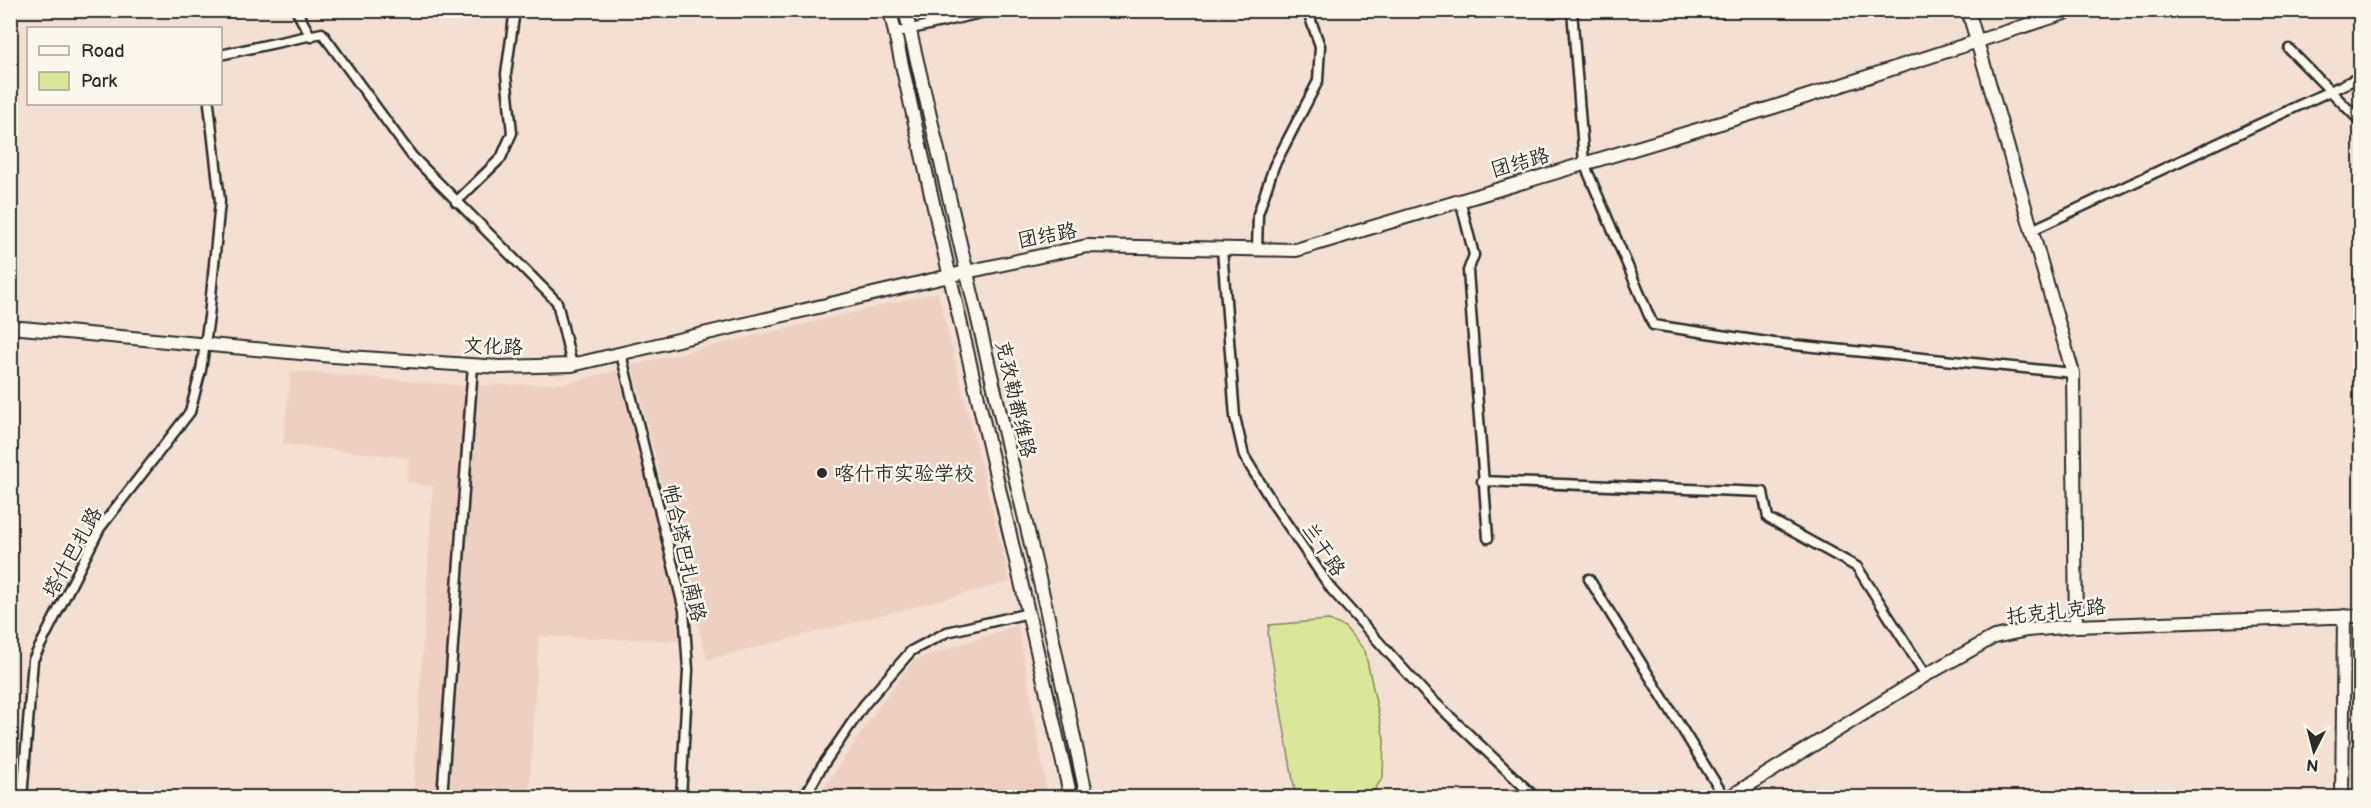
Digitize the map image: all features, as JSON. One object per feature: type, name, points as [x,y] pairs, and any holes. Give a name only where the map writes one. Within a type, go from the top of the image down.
[{"type":"main road","name":"克孜勒都维路","points":[[890,10],[948,276],[1071,798]]},
{"type":"main road","name":"克孜勒都维路","points":[[905,10],[1046,608],[1086,798]]},
{"type":"main road","points":[[1968,10],[2073,373],[2076,626]]},
{"type":"main road","name":"团结路","points":[[966,272],[1087,246],[1296,250],[1774,107],[2074,10]]},
{"type":"main road","name":"文化路","points":[[10,327],[473,365],[572,366],[966,272]]},
{"type":"main road","points":[[2342,798],[2344,616]]},
{"type":"main road","name":"托克扎克路","points":[[1727,798],[1926,675],[1994,637],[2027,630],[2076,626],[2361,616]]},
{"type":"street","points":[[296,10],[311,37]]},
{"type":"street","points":[[456,202],[501,158],[512,133],[506,74],[515,10]]},
{"type":"street","points":[[894,33],[993,10]]},
{"type":"street","points":[[1257,250],[1258,214],[1274,166],[1318,81],[1320,46],[1309,15],[1310,10]]},
{"type":"street","points":[[1572,10],[1584,163],[1653,325],[1774,343],[2073,373]]},
{"type":"street","points":[[222,55],[322,33],[412,156],[556,302],[572,366]]},
{"type":"street","points":[[2289,49],[2361,121]]},
{"type":"street","points":[[2032,230],[2361,77]]},
{"type":"street","name":"塔什巴扎路","points":[[22,798],[33,660],[100,528],[190,412],[205,344],[220,201],[209,105]]},
{"type":"street","points":[[1460,200],[1474,255],[1468,271],[1482,482],[1488,538]]},
{"type":"street","name":"兰干路","points":[[1222,249],[1235,417],[1244,456],[1332,590],[1425,693],[1536,798]]},
{"type":"street","name":"帕合塔巴扎南路","points":[[621,354],[684,610],[688,670],[681,798]]},
{"type":"street","points":[[442,798],[473,365]]},
{"type":"street","points":[[1482,482],[1763,492],[1768,518],[1857,567],[1926,675]]},
{"type":"street","points":[[1589,579],[1727,798]]},
{"type":"street","points":[[804,798],[821,768],[864,705],[910,651],[947,632],[1029,613]]},
{"type":"shaded area","name":"喀什市实验学校","points":[[938,292],[1010,582],[707,660],[632,365]]},
{"type":"shaded area","points":[[617,370],[672,583],[679,619],[679,641],[539,636],[529,797],[413,797],[433,487],[407,482],[409,458],[283,444],[291,371],[466,386],[568,383]]},
{"type":"shaded area","points":[[1018,625],[1048,797],[818,797],[876,710],[914,660]]},
{"type":"green space","points":[[1329,620],[1345,627],[1365,651],[1384,739],[1383,777],[1370,797],[1305,797],[1295,792],[1268,635],[1269,625]]},
{"type":"place","name":"喀什市实验学校","points":[[822,473]]}]
